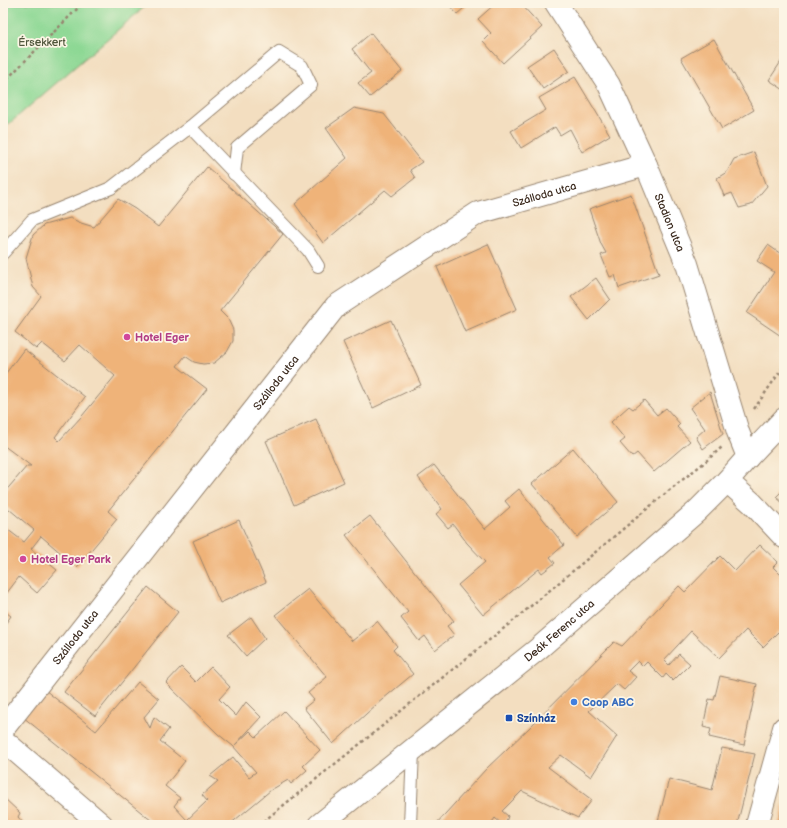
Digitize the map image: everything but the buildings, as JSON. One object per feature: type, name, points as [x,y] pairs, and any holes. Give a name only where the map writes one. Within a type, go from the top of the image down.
[{"type":"street","name":"Stadion utca","points":[[556,3],[609,85],[646,165],[686,264],[738,432],[748,457]]},
{"type":"street","name":"Szálloda utca","points":[[3,730],[336,306],[478,213],[646,165]]},
{"type":"street","name":"Deák Ferenc utca","points":[[319,825],[538,650],[696,512],[727,481],[784,419]]},
{"type":"street","points":[[727,481],[752,503],[784,537]]},
{"type":"street","points":[[757,825],[784,728]]},
{"type":"street","points":[[3,740],[102,825]]},
{"type":"lane","points":[[3,253],[32,220],[111,188],[190,127],[279,52],[302,66],[311,85],[236,148],[234,174]]},
{"type":"lane","points":[[190,127],[308,250],[318,266]]},
{"type":"lane","points":[[410,825],[412,750]]},
{"type":"path","points":[[3,83],[83,3]]},
{"type":"path","points":[[259,825],[513,621],[705,462],[738,432],[784,366]]},
{"type":"green space","name":"Érsekkert","points":[[3,3],[149,3],[3,129]]},
{"type":"place","name":"Hotel Eger","points":[[127,337]]},
{"type":"place","name":"Hotel Eger Park","points":[[23,559]]},
{"type":"place","name":"Coop ABC","points":[[574,702]]},
{"type":"place","name":"Színház","points":[[509,718]]}]
